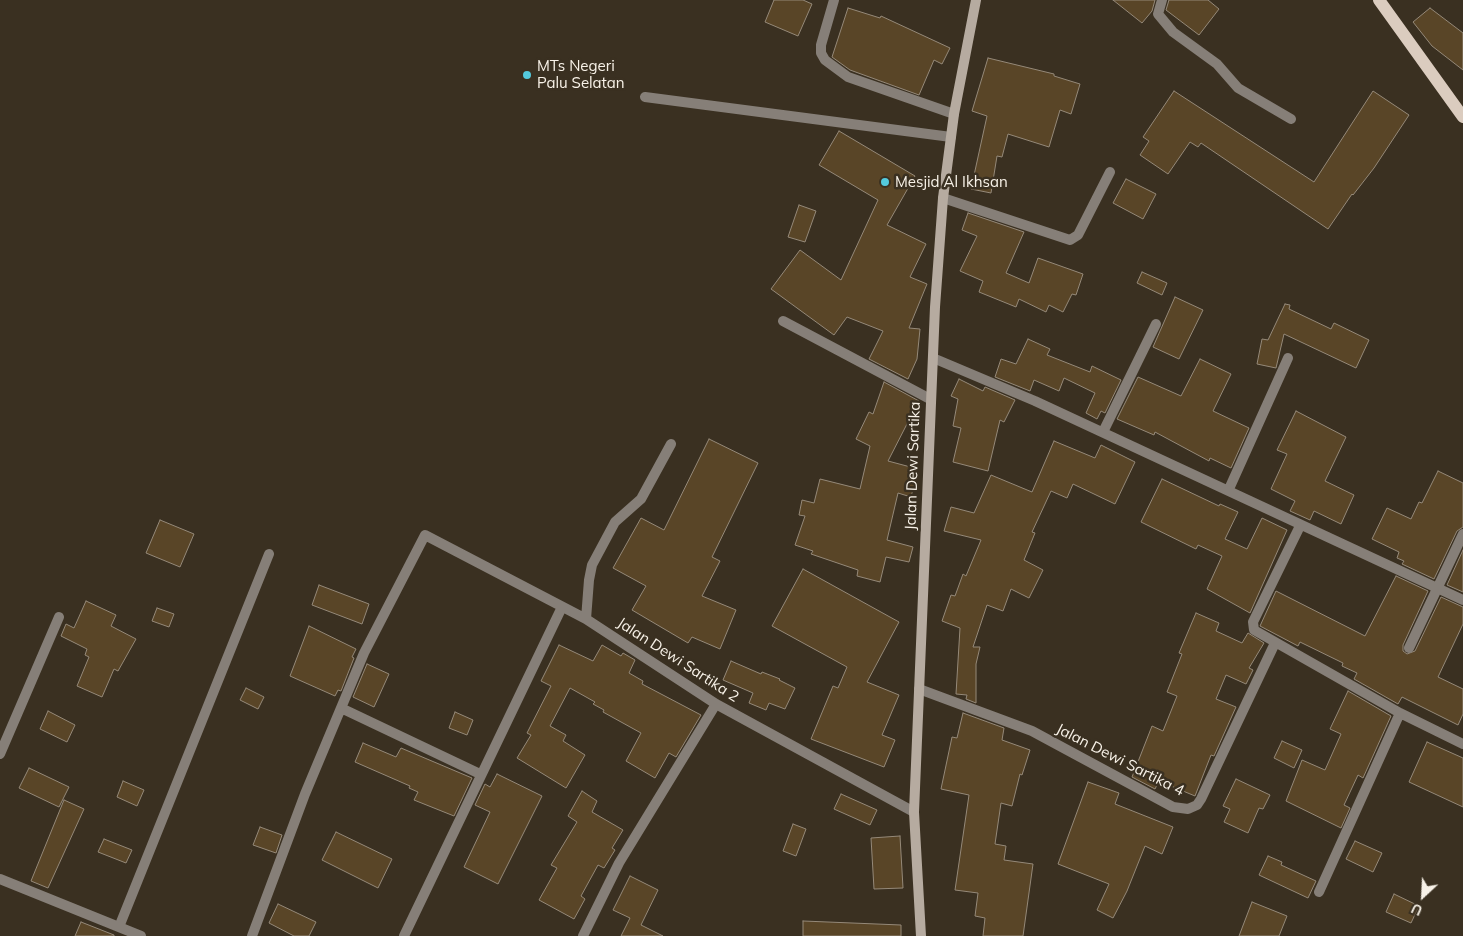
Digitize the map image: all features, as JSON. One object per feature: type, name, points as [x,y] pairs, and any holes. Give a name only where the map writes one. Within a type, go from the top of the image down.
[{"type":"main road","name":"Jalan Dewi Sartika","points":[[921,936],[914,812],[930,399],[944,198],[951,137],[976,0]]},
{"type":"main road","points":[[1379,0],[1463,117]]},
{"type":"street","points":[[834,0],[821,45],[821,53],[825,60],[848,77],[954,114]]},
{"type":"street","points":[[1162,0],[1158,14],[1173,32],[1217,64],[1238,88],[1291,118]]},
{"type":"street","points":[[644,97],[951,137]]},
{"type":"street","points":[[944,198],[1070,240],[1078,235],[1110,172]]},
{"type":"street","points":[[784,321],[930,399]]},
{"type":"street","points":[[1103,432],[1156,324]]},
{"type":"street","points":[[933,358],[1229,489],[1300,526],[1463,600]]},
{"type":"street","points":[[1229,489],[1288,358]]},
{"type":"street","points":[[586,619],[589,573],[592,565],[615,522],[641,499],[671,444]]},
{"type":"street","points":[[1300,526],[1252,625],[1254,630],[1400,713],[1463,744]]},
{"type":"street","points":[[1408,648],[1463,534]]},
{"type":"street","name":"Jalan Dewi Sartika 2","points":[[341,708],[364,653],[425,535],[586,619],[716,704],[914,812]]},
{"type":"street","points":[[120,927],[269,554]]},
{"type":"street","points":[[404,936],[480,774],[562,607]]},
{"type":"street","points":[[0,754],[59,617]]},
{"type":"street","name":"Jalan Dewi Sartika 4","points":[[919,689],[1032,731],[1173,807],[1188,810],[1197,805],[1274,643]]},
{"type":"street","points":[[583,936],[619,864],[716,704]]},
{"type":"street","points":[[252,936],[305,794],[341,708],[480,774]]},
{"type":"street","points":[[1319,892],[1400,713]]},
{"type":"street","points":[[0,879],[141,936]]},
{"type":"building","points":[[774,0],[803,0],[812,4],[798,36],[765,22]]},
{"type":"building","points":[[1113,0],[1155,0],[1152,11],[1142,23]]},
{"type":"building","points":[[1169,0],[1208,0],[1219,9],[1199,35],[1166,10]]},
{"type":"building","points":[[848,8],[880,18],[881,16],[950,48],[942,64],[934,60],[919,95],[850,70],[832,57]]},
{"type":"building","points":[[1430,8],[1463,33],[1463,70],[1432,46],[1413,22]]},
{"type":"building","points":[[988,58],[1054,74],[1054,76],[1080,84],[1071,114],[1060,110],[1049,147],[1008,134],[1002,157],[997,156],[991,193],[971,189],[987,116],[972,111]]},
{"type":"building","points":[[1174,91],[1314,182],[1373,91],[1409,115],[1374,168],[1352,194],[1328,229],[1201,143],[1198,147],[1190,142],[1168,174],[1140,155],[1149,141],[1143,137]]},
{"type":"building","points":[[839,131],[915,176],[887,225],[926,244],[910,277],[927,284],[909,328],[920,329],[917,359],[908,379],[869,359],[883,331],[847,317],[834,335],[771,289],[800,250],[841,280],[878,200],[819,165]]},
{"type":"building","points":[[1126,179],[1156,194],[1143,219],[1113,203]]},
{"type":"building","points":[[799,205],[816,211],[805,242],[788,237]]},
{"type":"building","points":[[968,213],[1024,232],[1006,273],[1029,283],[1038,258],[1083,274],[1076,295],[1072,294],[1063,312],[1049,305],[1046,312],[1019,299],[1016,307],[979,292],[983,281],[960,271],[977,236],[962,230]]},
{"type":"building","points":[[1142,272],[1167,283],[1162,295],[1137,283]]},
{"type":"building","points":[[1175,297],[1203,310],[1179,359],[1153,347]]},
{"type":"building","points":[[1285,304],[1290,305],[1289,309],[1331,329],[1334,323],[1369,340],[1356,368],[1284,334],[1276,368],[1257,364],[1262,339],[1268,340]]},
{"type":"building","points":[[1028,339],[1050,349],[1047,355],[1090,372],[1092,366],[1121,380],[1105,413],[1101,411],[1097,419],[1086,413],[1095,393],[1064,378],[1059,391],[1034,380],[1030,391],[995,377],[1001,359],[1016,364]]},
{"type":"building","points":[[1200,359],[1231,374],[1213,411],[1249,428],[1231,468],[1210,458],[1209,461],[1155,432],[1154,435],[1117,419],[1138,377],[1181,396]]},
{"type":"building","points":[[959,379],[983,391],[985,387],[1015,400],[1004,422],[1000,420],[988,471],[953,462],[961,428],[953,426],[958,399],[951,396]]},
{"type":"building","points":[[884,382],[919,401],[912,423],[908,422],[888,461],[918,469],[911,497],[898,493],[887,540],[913,547],[909,562],[886,557],[880,582],[857,576],[858,570],[811,554],[813,551],[795,545],[805,516],[799,515],[802,500],[814,503],[820,479],[860,489],[870,446],[856,439],[869,412],[873,414]]},
{"type":"building","points":[[1296,411],[1346,437],[1325,481],[1354,495],[1341,524],[1314,511],[1310,520],[1290,511],[1295,501],[1271,489],[1287,454],[1277,450]]},
{"type":"building","points":[[709,439],[758,463],[712,557],[720,561],[702,596],[736,610],[720,649],[692,637],[688,643],[632,610],[646,586],[613,568],[641,518],[664,530]]},
{"type":"building","points":[[1054,441],[1095,458],[1101,445],[1135,462],[1115,504],[1073,484],[1067,498],[1051,491],[1032,532],[1035,533],[1024,560],[1043,570],[1029,598],[1011,589],[1003,611],[987,605],[973,647],[980,647],[976,664],[976,703],[966,699],[967,695],[956,694],[960,628],[942,621],[951,595],[955,596],[963,574],[966,576],[981,540],[944,531],[951,507],[974,513],[991,475],[1032,492]]},
{"type":"building","points":[[1438,471],[1463,483],[1463,527],[1457,531],[1434,579],[1402,564],[1404,561],[1397,558],[1399,552],[1372,539],[1387,508],[1411,519],[1419,502],[1422,503]]},
{"type":"building","points":[[1162,479],[1219,506],[1220,504],[1238,512],[1225,539],[1247,549],[1262,518],[1287,530],[1250,613],[1207,589],[1222,556],[1198,545],[1196,549],[1141,522]]},
{"type":"building","points":[[160,520],[194,534],[180,567],[146,553]]},
{"type":"building","points":[[1463,550],[1463,592],[1447,585]]},
{"type":"building","points":[[803,569],[899,622],[867,682],[899,695],[882,735],[895,740],[884,767],[811,739],[833,686],[838,688],[847,667],[772,626]]},
{"type":"building","points":[[1396,576],[1428,591],[1403,645],[1403,651],[1407,654],[1415,651],[1441,597],[1463,607],[1463,624],[1438,677],[1463,689],[1463,714],[1458,725],[1402,697],[1398,704],[1354,679],[1357,673],[1342,666],[1343,663],[1300,642],[1298,646],[1260,626],[1276,591],[1365,636]]},
{"type":"building","points":[[319,585],[369,604],[362,624],[312,605]]},
{"type":"building","points":[[86,601],[116,615],[111,626],[136,639],[118,671],[114,669],[102,697],[77,686],[89,657],[85,655],[87,649],[61,636],[66,624],[74,628]]},
{"type":"building","points":[[157,608],[174,614],[169,627],[152,621]]},
{"type":"building","points":[[1196,613],[1219,623],[1216,631],[1242,643],[1248,633],[1264,643],[1249,668],[1253,670],[1246,684],[1226,675],[1216,699],[1236,707],[1214,756],[1211,755],[1195,796],[1159,781],[1155,789],[1132,777],[1152,726],[1163,731],[1177,696],[1167,692],[1182,654],[1179,653]]},
{"type":"building","points":[[309,626],[356,649],[341,691],[338,690],[335,696],[290,676]]},
{"type":"building","points":[[559,645],[593,661],[602,645],[621,656],[623,653],[635,660],[629,673],[643,681],[642,684],[701,715],[676,757],[669,753],[655,778],[626,761],[641,733],[603,712],[604,710],[593,704],[595,702],[570,688],[550,726],[566,735],[563,741],[585,755],[566,788],[517,758],[531,735],[527,733],[551,686],[541,681]]},
{"type":"building","points":[[731,661],[761,674],[762,672],[780,679],[795,688],[785,709],[769,703],[766,710],[749,703],[753,693],[723,680]]},
{"type":"building","points":[[367,664],[389,674],[374,707],[353,697]]},
{"type":"building","points":[[246,688],[264,697],[258,709],[240,700]]},
{"type":"building","points":[[1348,691],[1391,716],[1363,778],[1358,775],[1344,805],[1350,808],[1341,828],[1286,801],[1302,760],[1325,770],[1341,734],[1330,729]]},
{"type":"building","points":[[48,711],[75,725],[67,742],[40,729]]},
{"type":"building","points":[[455,712],[473,720],[467,735],[449,728]]},
{"type":"building","points":[[963,713],[1004,728],[1002,740],[1030,750],[1022,775],[1020,774],[1012,806],[1001,803],[995,844],[1006,846],[1004,860],[1033,864],[1023,936],[983,936],[985,918],[975,916],[978,893],[955,890],[969,795],[941,789],[952,737],[957,738]]},
{"type":"building","points":[[1282,741],[1302,750],[1294,768],[1274,758]]},
{"type":"building","points":[[1427,742],[1463,758],[1463,807],[1409,782]]},
{"type":"building","points":[[363,743],[396,757],[401,748],[472,778],[454,816],[414,800],[418,792],[409,788],[410,786],[355,762]]},
{"type":"building","points":[[29,768],[69,787],[59,807],[19,788]]},
{"type":"building","points":[[497,774],[542,796],[498,884],[464,867],[490,812],[475,805],[485,784],[490,787]]},
{"type":"building","points":[[1236,779],[1270,795],[1263,809],[1259,808],[1248,833],[1224,822],[1230,809],[1223,806]]},
{"type":"building","points":[[123,781],[144,790],[137,806],[117,797]]},
{"type":"building","points":[[1088,782],[1119,793],[1115,804],[1173,827],[1162,854],[1145,846],[1127,891],[1113,918],[1097,910],[1109,884],[1058,864]]},
{"type":"building","points":[[582,791],[597,801],[592,812],[623,830],[612,848],[615,850],[604,868],[598,865],[581,896],[585,899],[574,919],[539,900],[557,868],[551,865],[577,822],[568,816]]},
{"type":"building","points":[[841,794],[877,810],[870,825],[834,809]]},
{"type":"building","points":[[64,800],[84,809],[48,888],[31,881]]},
{"type":"building","points":[[793,824],[806,829],[796,856],[783,851]]},
{"type":"building","points":[[260,827],[282,835],[276,853],[253,845]]},
{"type":"building","points":[[336,832],[392,859],[378,888],[322,860]]},
{"type":"building","points":[[900,836],[903,888],[874,889],[871,838]]},
{"type":"building","points":[[104,839],[132,850],[126,863],[98,852]]},
{"type":"building","points":[[1355,841],[1382,853],[1373,872],[1346,859]]},
{"type":"building","points":[[1268,856],[1282,862],[1281,865],[1316,881],[1308,898],[1259,875]]},
{"type":"building","points":[[630,876],[658,890],[641,925],[663,936],[621,936],[630,918],[613,910]]},
{"type":"building","points":[[1394,894],[1419,906],[1411,923],[1386,912]]},
{"type":"building","points":[[1252,902],[1287,916],[1279,936],[1239,936]]},
{"type":"building","points":[[278,904],[316,922],[309,936],[294,936],[269,923]]},
{"type":"building","points":[[803,921],[901,925],[901,936],[803,936]]},
{"type":"building","points":[[81,922],[114,935],[114,936],[75,936]]},
{"type":"place","name":"MTs Negeri Palu Selatan","points":[[527,75]]},
{"type":"place","name":"Mesjid Al Ikhsan","points":[[885,182]]}]
